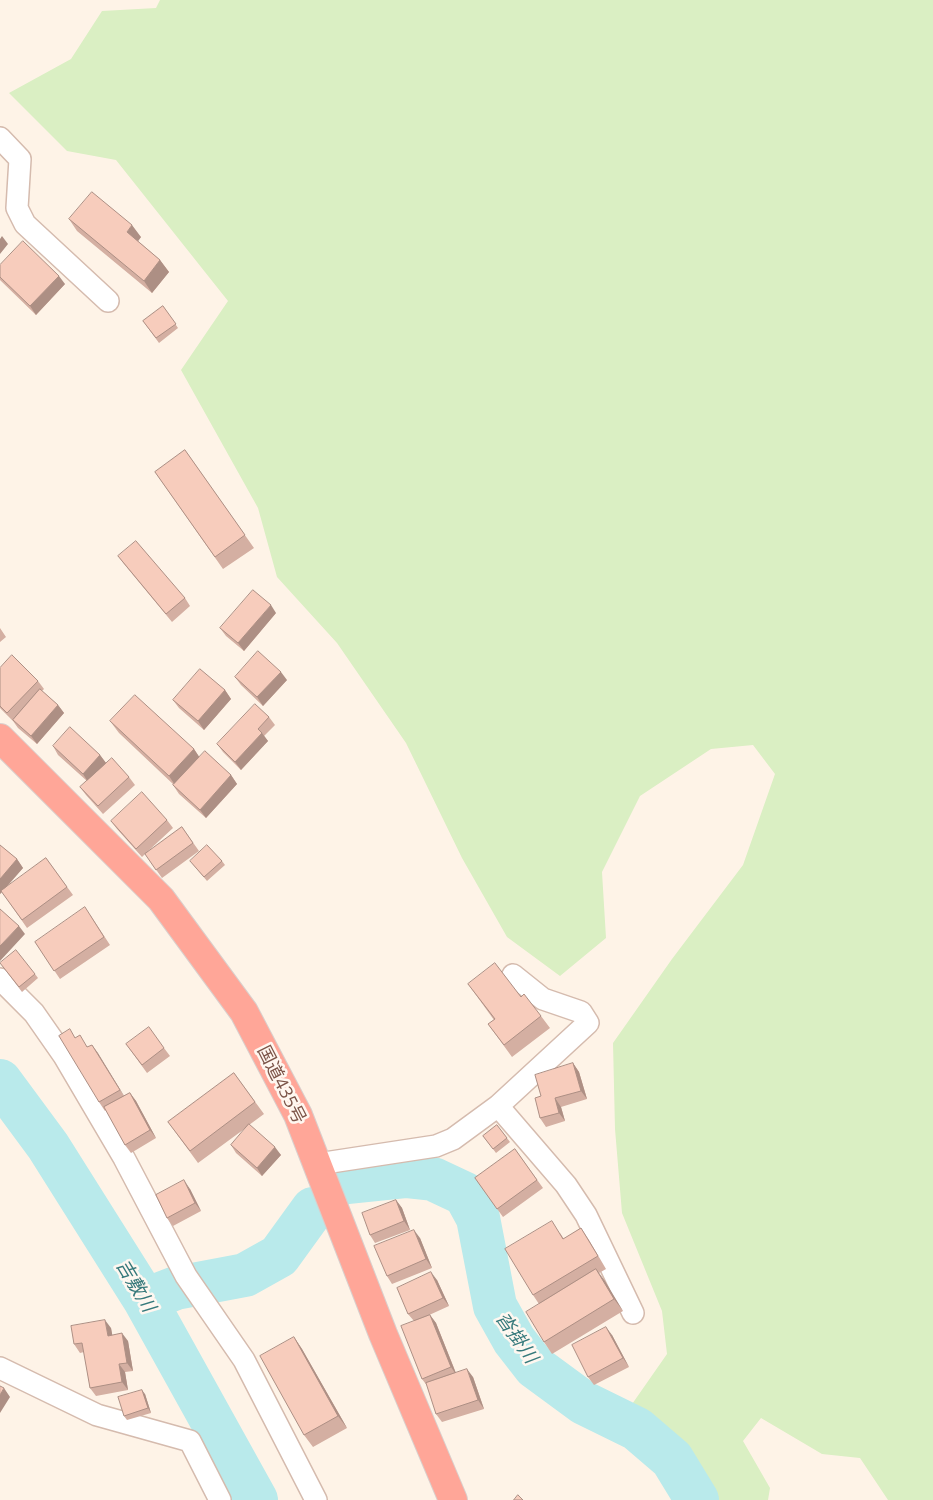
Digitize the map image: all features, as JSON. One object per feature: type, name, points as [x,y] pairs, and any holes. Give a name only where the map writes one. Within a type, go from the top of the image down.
[{"type":"highway","name":"国道435号","points":[[0,738],[161,899],[244,1012],[298,1115],[383,1334],[453,1500]]},
{"type":"street","points":[[0,138],[20,159],[17,208],[25,224],[108,301]]},
{"type":"street","points":[[318,1164],[436,1146],[453,1139],[498,1106],[588,1023],[581,1012],[543,999],[513,975]]},
{"type":"street","points":[[0,979],[34,1013],[64,1056],[124,1158],[186,1276],[201,1301],[244,1360],[316,1500]]},
{"type":"street","points":[[498,1106],[566,1185],[586,1215],[634,1314]]},
{"type":"street","points":[[0,1368],[97,1415],[190,1441],[220,1500]]},
{"type":"green space","points":[[160,0],[933,0],[933,1500],[888,1500],[860,1458],[822,1454],[761,1418],[743,1441],[770,1488],[768,1500],[711,1500],[679,1444],[630,1407],[667,1354],[662,1311],[622,1213],[615,1129],[613,1043],[672,959],[743,865],[775,774],[753,745],[711,749],[640,796],[602,872],[606,938],[560,976],[507,937],[462,858],[406,743],[337,643],[277,577],[258,508],[181,370],[228,301],[116,160],[67,151],[9,93],[71,59],[102,11],[156,8]]},
{"type":"building","points":[[92,192],[132,225],[127,232],[160,260],[144,281],[69,219]]},
{"type":"building","points":[[23,241],[59,276],[30,306],[0,277],[0,265]]},
{"type":"building","points":[[163,306],[176,324],[156,338],[143,321]]},
{"type":"building","points":[[185,450],[245,535],[215,557],[155,472]]},
{"type":"building","points":[[136,541],[185,598],[166,614],[118,556]]},
{"type":"building","points":[[253,590],[271,605],[238,643],[220,628]]},
{"type":"building","points":[[258,651],[281,672],[257,697],[235,677]]},
{"type":"building","points":[[12,655],[38,681],[7,713],[0,706],[0,668]]},
{"type":"building","points":[[200,669],[225,690],[198,721],[173,700]]},
{"type":"building","points":[[40,689],[58,705],[31,736],[13,720]]},
{"type":"building","points":[[135,695],[194,749],[169,776],[110,721]]},
{"type":"building","points":[[255,704],[269,717],[258,729],[262,733],[235,762],[217,744]]},
{"type":"building","points":[[70,727],[100,755],[83,774],[53,746]]},
{"type":"building","points":[[205,751],[231,775],[200,810],[173,785]]},
{"type":"building","points":[[112,758],[129,777],[98,806],[80,787]]},
{"type":"building","points":[[142,792],[167,820],[136,849],[111,821]]},
{"type":"building","points":[[182,827],[193,843],[156,870],[145,854]]},
{"type":"building","points":[[0,845],[17,859],[0,879]]},
{"type":"building","points":[[207,845],[222,861],[204,877],[190,861]]},
{"type":"building","points":[[46,858],[67,887],[22,920],[1,891]]},
{"type":"building","points":[[85,907],[104,937],[54,971],[35,942]]},
{"type":"building","points":[[0,909],[19,926],[0,946]]},
{"type":"building","points":[[16,950],[35,974],[19,987],[0,963]]},
{"type":"building","points":[[495,963],[521,997],[524,994],[541,1016],[504,1045],[488,1024],[495,1019],[468,984]]},
{"type":"building","points":[[149,1027],[164,1048],[142,1065],[126,1044]]},
{"type":"building","points":[[70,1029],[75,1038],[80,1035],[87,1047],[92,1045],[120,1090],[99,1102],[59,1036]]},
{"type":"building","points":[[573,1063],[581,1091],[555,1098],[559,1113],[540,1118],[535,1098],[541,1096],[535,1075]]},
{"type":"building","points":[[234,1073],[255,1102],[190,1151],[168,1122]]},
{"type":"building","points":[[130,1093],[150,1130],[125,1145],[104,1107]]},
{"type":"building","points":[[249,1124],[275,1147],[257,1168],[231,1145]]},
{"type":"building","points":[[497,1125],[507,1138],[493,1149],[483,1136]]},
{"type":"building","points":[[515,1149],[537,1180],[497,1209],[475,1178]]},
{"type":"building","points":[[184,1180],[195,1203],[167,1218],[156,1195]]},
{"type":"building","points":[[396,1200],[404,1221],[370,1235],[362,1213]]},
{"type":"building","points":[[552,1221],[563,1239],[581,1228],[598,1256],[533,1295],[505,1249]]},
{"type":"building","points":[[414,1230],[426,1259],[387,1276],[374,1246]]},
{"type":"building","points":[[596,1269],[614,1299],[544,1342],[526,1312]]},
{"type":"building","points":[[431,1272],[443,1298],[408,1314],[397,1288]]},
{"type":"building","points":[[430,1315],[451,1367],[422,1379],[401,1326]]},
{"type":"building","points":[[105,1320],[108,1336],[122,1333],[127,1363],[119,1364],[122,1382],[90,1388],[82,1343],[74,1344],[71,1326]]},
{"type":"building","points":[[606,1327],[623,1358],[588,1377],[572,1345]]},
{"type":"building","points":[[294,1337],[338,1416],[304,1435],[260,1356]]},
{"type":"building","points":[[467,1369],[478,1400],[436,1414],[426,1383]]},
{"type":"building","points":[[0,1386],[4,1388],[0,1395]]},
{"type":"building","points":[[142,1390],[148,1408],[124,1416],[118,1397]]},
{"type":"building","points":[[518,1495],[523,1500],[514,1500]]},
{"type":"waterway","name":"吉敷川","points":[[0,1081],[48,1146],[145,1300],[256,1500]]},
{"type":"waterway","name":"沓掛川","points":[[347,1182],[405,1176],[433,1179],[465,1194],[478,1218],[495,1306],[514,1340],[535,1367],[584,1403],[637,1429],[672,1459],[697,1500]]},
{"type":"waterway","name":"沓掛川","points":[[145,1300],[176,1288],[245,1275],[279,1256],[313,1209]]}]
